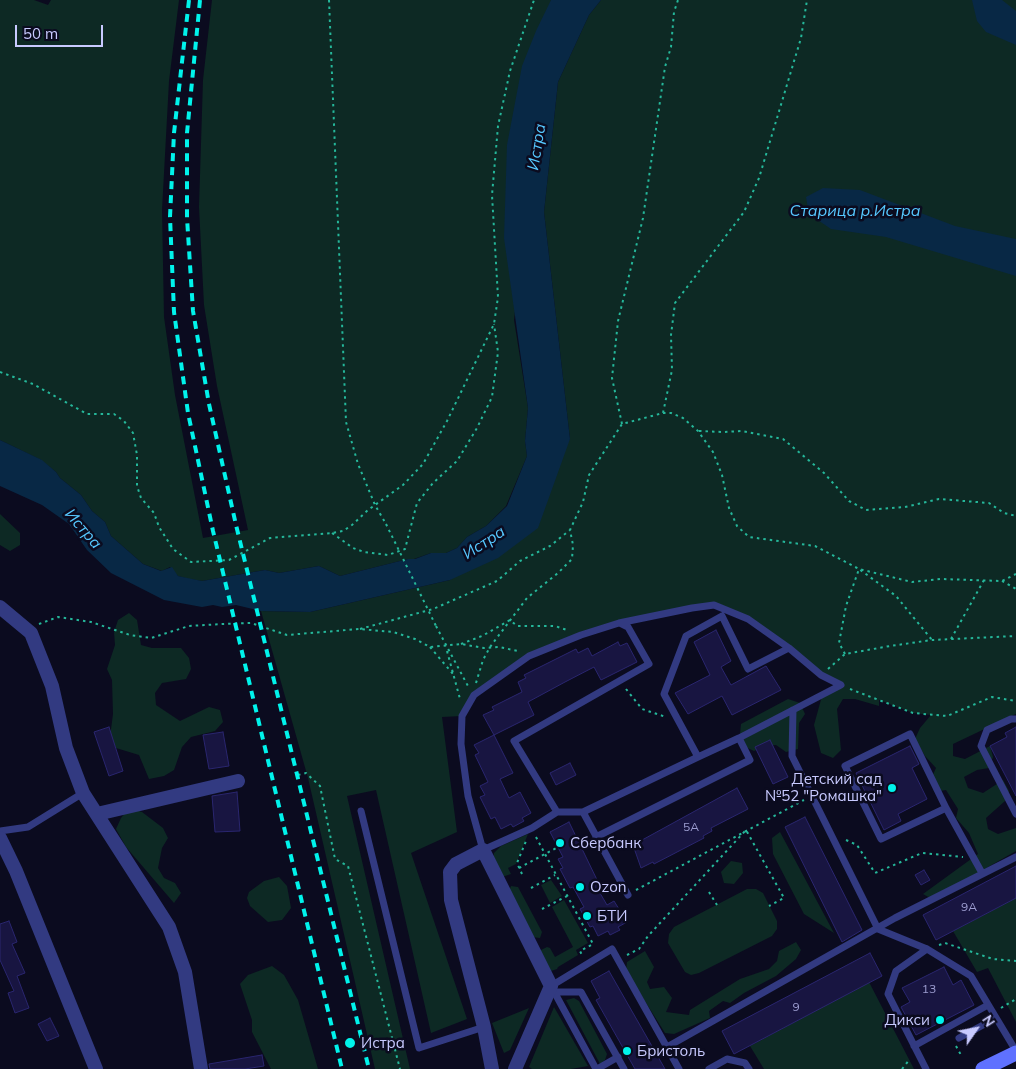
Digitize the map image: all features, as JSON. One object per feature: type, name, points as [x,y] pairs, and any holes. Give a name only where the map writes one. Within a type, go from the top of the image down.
[{"type":"main road","points":[[984,1069],[1016,1052]]},
{"type":"street","points":[[0,607],[32,633],[52,686],[66,748],[83,793],[170,927],[185,972],[201,1069]]},
{"type":"street","points":[[97,814],[238,781]]},
{"type":"street","points":[[0,838],[16,871],[96,1069]]},
{"type":"street","points":[[492,1069],[484,1027],[450,900],[450,872],[456,864],[482,850],[553,989],[515,1069]]},
{"type":"lane","points":[[714,605],[722,616],[748,669],[789,648]]},
{"type":"lane","points":[[714,605],[748,619],[789,648],[820,675],[840,685],[739,738],[583,812],[557,812],[532,828],[482,850],[468,796],[461,744],[462,716],[474,695],[530,656],[581,635],[619,623],[714,605]]},
{"type":"lane","points":[[698,757],[664,694],[686,636],[722,616]]},
{"type":"lane","points":[[557,812],[514,741],[649,664],[628,627],[619,623]]},
{"type":"lane","points":[[793,710],[792,756],[878,929],[927,949],[971,976],[1016,1052]]},
{"type":"lane","points":[[1016,719],[1011,719],[987,730],[980,746],[1016,814]]},
{"type":"lane","points":[[946,808],[881,839],[846,766],[910,734],[946,808],[982,873]]},
{"type":"lane","points":[[596,837],[750,760],[739,738]]},
{"type":"lane","points":[[0,831],[28,827],[83,793]]},
{"type":"lane","points":[[362,811],[419,1048],[484,1027]]},
{"type":"lane","points":[[583,812],[628,895]]},
{"type":"lane","points":[[667,1047],[895,918],[1016,857]]},
{"type":"lane","points":[[553,989],[612,949],[679,1069]]},
{"type":"lane","points":[[926,1069],[888,994],[896,970],[927,949]]},
{"type":"lane","points":[[553,989],[581,992],[624,1069]]},
{"type":"lane","points":[[553,989],[596,1069],[618,1057]]},
{"type":"lane","points":[[915,1049],[988,1005]]},
{"type":"lane","points":[[959,1038],[994,1015]]},
{"type":"lane","points":[[709,1069],[728,1059],[745,1063],[748,1069]]},
{"type":"path","points":[[329,0],[346,422],[358,464],[375,504],[446,646],[474,695]]},
{"type":"path","points":[[332,533],[353,548],[364,552],[388,555],[405,549],[417,503],[456,460],[477,428],[492,397],[498,352],[494,324],[498,297],[492,195],[498,126],[510,71],[534,0]]},
{"type":"path","points":[[622,424],[612,378],[618,321],[643,218],[665,67],[671,47],[674,12],[678,0]]},
{"type":"path","points":[[663,414],[672,370],[671,336],[675,303],[744,212],[759,178],[801,38],[807,0]]},
{"type":"path","points":[[0,372],[33,384],[87,414],[114,414],[124,421],[133,433],[137,455],[137,486],[141,498],[154,513],[173,549],[191,562],[229,560],[270,538],[343,531],[375,504],[403,485],[423,464],[447,421],[494,324]]},
{"type":"path","points":[[359,629],[433,609],[497,581],[520,561],[550,546],[570,530],[583,502],[589,475],[622,424],[671,413],[683,418],[698,431],[713,452],[722,476],[728,508],[737,526],[749,537],[815,546],[859,569],[896,596],[932,640]]},
{"type":"path","points":[[698,431],[742,431],[783,440],[824,473],[849,501],[866,510],[905,507],[939,499],[989,504],[1004,513],[1016,516]]},
{"type":"path","points":[[474,695],[482,660],[490,647],[527,598],[572,559],[573,545],[570,530]]},
{"type":"path","points":[[859,569],[912,582],[941,579],[1002,581],[1016,589]]},
{"type":"path","points":[[845,654],[839,643],[846,606],[859,569]]},
{"type":"path","points":[[1002,581],[1016,574]]},
{"type":"path","points":[[951,640],[984,580]]},
{"type":"path","points":[[32,633],[39,624],[58,617],[91,622],[151,638],[189,626],[251,623],[287,635],[359,629],[393,632],[415,639],[430,647],[454,675]]},
{"type":"path","points":[[510,620],[517,626],[555,626],[581,635]]},
{"type":"path","points":[[430,647],[461,644],[482,636],[510,620]]},
{"type":"path","points":[[820,675],[845,654],[932,640],[1016,636]]},
{"type":"path","points":[[461,644],[514,650],[530,656]]},
{"type":"path","points":[[446,646],[460,697],[462,716]]},
{"type":"path","points":[[620,680],[642,709],[680,722]]},
{"type":"path","points":[[840,685],[913,713],[948,716],[992,697],[1016,701]]},
{"type":"path","points":[[298,775],[306,773],[320,786],[335,859],[348,866],[400,1069]]},
{"type":"path","points":[[628,895],[812,796]]},
{"type":"path","points":[[532,828],[555,875],[593,944],[580,951]]},
{"type":"path","points":[[522,874],[517,863],[532,828]]},
{"type":"path","points":[[746,830],[784,898],[769,906]]},
{"type":"path","points":[[618,960],[639,949],[648,936],[746,830]]},
{"type":"path","points":[[830,834],[857,845],[875,873],[922,853],[973,858]]},
{"type":"path","points":[[519,868],[558,848]]},
{"type":"path","points":[[531,888],[555,875]]},
{"type":"path","points":[[709,892],[717,905]]},
{"type":"path","points":[[542,909],[567,896]]},
{"type":"path","points":[[927,949],[945,943],[993,959],[1016,961]]},
{"type":"path","points":[[994,1015],[1016,999]]},
{"type":"path","points":[[902,1069],[915,1049]]},
{"type":"green space","points":[[0,0],[34,0],[48,5],[51,0],[179,0],[169,81],[162,210],[164,317],[175,395],[203,538],[248,530],[217,386],[204,305],[199,207],[203,80],[212,0],[551,0],[514,320],[528,408],[525,441],[527,456],[506,506],[486,526],[467,537],[457,548],[446,553],[431,553],[414,559],[340,576],[319,566],[279,573],[265,570],[202,581],[189,579],[178,576],[170,567],[162,571],[143,564],[111,536],[105,522],[92,511],[81,495],[60,478],[56,472],[41,460],[0,440]]},
{"type":"green space","points":[[601,0],[1016,0],[1016,714],[953,744],[953,756],[965,759],[990,746],[993,757],[989,768],[977,770],[964,777],[968,788],[983,793],[1003,780],[1009,791],[1005,801],[986,818],[988,829],[998,834],[1016,828],[1016,851],[932,899],[923,894],[978,854],[969,833],[956,818],[958,809],[946,790],[934,792],[931,779],[936,768],[925,756],[915,739],[920,728],[931,715],[913,713],[879,700],[879,706],[855,699],[843,699],[837,709],[841,750],[833,758],[821,753],[814,725],[822,696],[839,685],[748,619],[714,605],[619,623],[529,656],[474,695],[462,716],[442,717],[457,832],[411,853],[467,1019],[431,1033],[376,790],[347,796],[410,1069],[375,1069],[308,778],[261,611],[310,612],[450,580],[570,439],[544,212],[558,82],[589,15]]},
{"type":"green space","points":[[0,514],[20,533],[20,545],[10,551],[0,545]]},
{"type":"green space","points":[[129,613],[137,620],[141,645],[152,648],[181,648],[189,658],[191,669],[186,679],[162,683],[155,693],[156,705],[180,721],[209,707],[220,710],[223,722],[215,731],[191,737],[182,747],[174,770],[164,776],[149,779],[139,755],[116,748],[110,737],[113,714],[112,680],[107,669],[115,645],[114,632],[118,620]]},
{"type":"green space","points":[[788,699],[800,703],[805,714],[799,723],[798,749],[786,752],[776,745],[765,746],[754,751],[739,744],[741,724]]},
{"type":"green space","points":[[129,808],[142,812],[163,828],[168,838],[162,848],[158,868],[164,878],[175,883],[181,893],[174,903],[126,847],[116,829],[121,818]]},
{"type":"green space","points":[[780,832],[834,933],[804,914],[773,854],[772,838]]},
{"type":"green space","points":[[528,834],[516,864],[508,868],[511,874],[502,877],[493,860],[494,853],[501,846]]},
{"type":"green space","points":[[731,861],[742,863],[743,873],[734,884],[724,883],[721,872]]},
{"type":"green space","points":[[279,877],[287,886],[291,908],[282,920],[268,922],[250,906],[247,898],[249,892],[264,881]]},
{"type":"green space","points":[[551,880],[562,896],[550,903],[541,885]]},
{"type":"green space","points":[[511,886],[518,887],[542,932],[540,938],[532,937],[509,891]]},
{"type":"green space","points":[[747,889],[756,889],[763,893],[777,921],[777,929],[772,936],[699,973],[691,975],[685,972],[668,943],[669,934],[674,927]]},
{"type":"green space","points":[[1016,898],[1016,1022],[988,968],[977,972],[953,931]]},
{"type":"green space","points":[[564,900],[588,943],[576,950],[578,955],[551,971],[541,950],[547,947],[550,948],[555,957],[573,947],[552,907]]},
{"type":"green space","points":[[796,942],[801,950],[796,959],[776,976],[744,993],[730,1003],[723,1001],[709,1011],[710,1018],[674,1034],[665,1033],[626,971],[627,962],[645,951],[654,967],[647,982],[650,989],[664,987],[672,998],[666,1012],[689,1015],[690,1010],[740,979],[769,969],[777,961],[779,951]]},
{"type":"green space","points":[[272,966],[284,975],[298,1000],[318,1069],[271,1069],[252,1032],[252,1020],[240,984],[248,975]]},
{"type":"green space","points":[[869,982],[914,1069],[764,1069],[750,1046]]},
{"type":"green space","points":[[574,998],[579,1001],[607,1054],[605,1060],[600,1064],[566,1000]]},
{"type":"green space","points":[[554,1007],[588,1066],[571,1069],[532,1069],[529,1067]]},
{"type":"green space","points":[[529,1008],[510,1050],[504,1053],[492,1023]]},
{"type":"water","points":[[551,0],[601,0],[589,15],[558,82],[544,212],[570,439],[538,528],[498,558],[450,580],[310,612],[261,611],[236,605],[202,607],[164,600],[111,573],[87,550],[69,524],[42,505],[0,486],[0,440],[42,460],[56,472],[60,478],[81,495],[92,511],[105,522],[111,536],[143,564],[161,571],[172,567],[178,576],[202,581],[265,570],[279,573],[319,566],[340,576],[408,559],[415,559],[431,553],[446,553],[457,548],[467,537],[486,526],[507,506],[527,456],[525,441],[528,408],[504,238],[507,145],[522,66]]},
{"type":"water","points":[[972,0],[1002,0],[1016,11],[1016,45],[986,32],[977,21]]},
{"type":"water","name":"Старица р.Истра","points":[[823,188],[860,190],[955,226],[1016,239],[1016,276],[886,237],[831,229],[809,214],[806,197]]},
{"type":"building","points":[[716,630],[731,661],[721,667],[731,685],[766,666],[781,690],[732,715],[722,696],[688,714],[675,693],[710,675],[694,642]]},
{"type":"building","points":[[618,642],[620,646],[627,643],[637,662],[601,680],[594,667],[528,702],[534,715],[494,735],[483,715],[494,710],[492,707],[522,692],[518,682],[526,678],[524,675],[576,649],[578,653],[588,648],[592,656]]},
{"type":"building","points":[[109,727],[123,771],[109,776],[94,732]]},
{"type":"building","points":[[1016,727],[1016,796],[990,746],[1007,737],[1005,733]]},
{"type":"building","points":[[223,732],[229,766],[209,769],[203,735]]},
{"type":"building","points":[[494,735],[513,773],[500,779],[509,798],[520,792],[531,813],[522,818],[524,821],[513,827],[511,824],[501,829],[495,817],[491,819],[480,797],[485,795],[480,786],[488,782],[475,755],[479,753],[474,745]]},
{"type":"building","points":[[770,740],[788,777],[773,784],[755,747]]},
{"type":"building","name":"Детский сад №52 \"Ромашка\"","points":[[910,746],[919,764],[912,768],[927,799],[898,814],[901,821],[884,830],[856,773]]},
{"type":"building","points":[[570,763],[576,775],[556,785],[550,773]]},
{"type":"building","points":[[737,788],[748,809],[711,828],[712,831],[703,836],[704,838],[654,864],[653,862],[641,868],[633,845]]},
{"type":"building","points":[[237,792],[240,831],[215,832],[212,796]]},
{"type":"building","points":[[805,817],[862,930],[842,942],[785,827]]},
{"type":"building","points":[[569,822],[600,886],[597,888],[607,905],[614,901],[627,922],[618,927],[620,930],[610,935],[608,931],[598,936],[593,926],[590,927],[580,909],[584,907],[573,887],[570,888],[560,869],[563,868],[558,859],[563,857],[550,832]]},
{"type":"building","points":[[1016,866],[1016,898],[936,940],[923,915]]},
{"type":"building","points":[[924,870],[930,880],[921,885],[915,875]]},
{"type":"building","points":[[9,921],[17,942],[12,944],[25,973],[17,976],[29,1008],[15,1013],[8,993],[14,991],[0,960],[0,924]]},
{"type":"building","points":[[870,953],[882,976],[734,1054],[722,1031]]},
{"type":"building","points":[[944,967],[953,985],[961,980],[974,1005],[916,1035],[901,1007],[910,1002],[902,988]]},
{"type":"building","points":[[609,971],[665,1069],[635,1069],[596,1000],[600,998],[591,981]]},
{"type":"building","points":[[50,1018],[59,1036],[47,1041],[38,1024]]},
{"type":"building","points":[[262,1055],[264,1066],[245,1069],[210,1069],[209,1064]]},
{"type":"railway","points":[[189,0],[174,133],[170,217],[174,312],[188,413],[213,531],[342,1069]]},
{"type":"railway","points":[[200,0],[187,133],[187,218],[193,311],[209,404],[236,525],[369,1069]]},
{"type":"place","name":"Детский сад №52 \"Ромашка\"","points":[[892,788]]},
{"type":"place","name":"Сбербанк","points":[[560,843]]},
{"type":"place","name":"Ozon","points":[[580,887]]},
{"type":"place","name":"БТИ","points":[[587,916]]},
{"type":"place","name":"Дикси","points":[[940,1020]]},
{"type":"place","name":"Истра","points":[[350,1043]]},
{"type":"place","name":"Бристоль","points":[[627,1051]]}]
